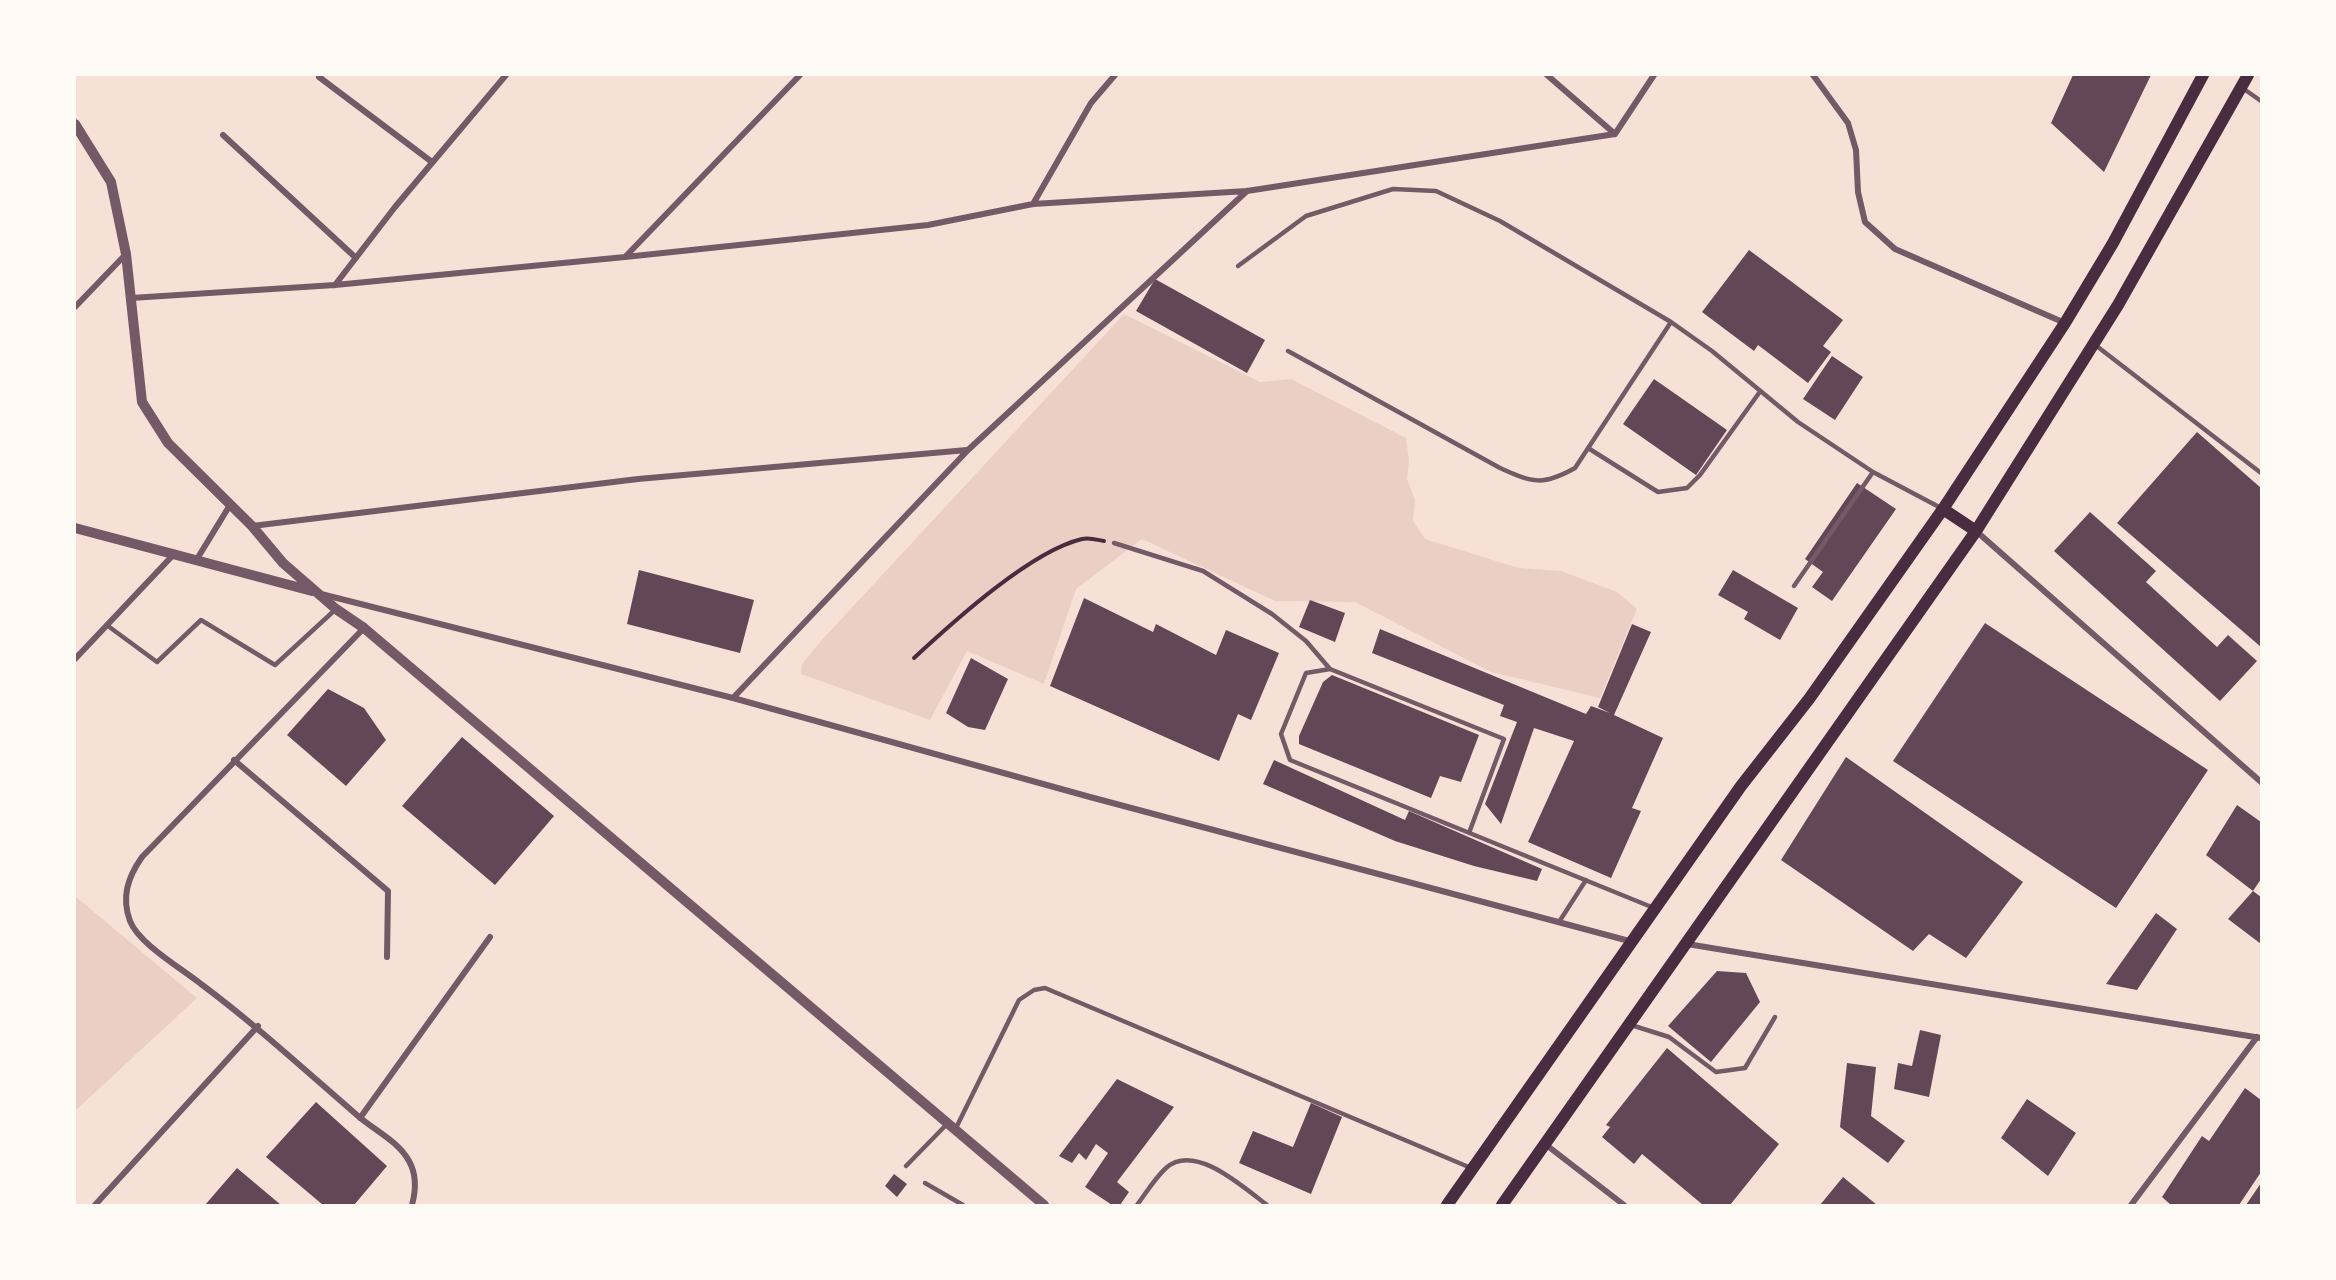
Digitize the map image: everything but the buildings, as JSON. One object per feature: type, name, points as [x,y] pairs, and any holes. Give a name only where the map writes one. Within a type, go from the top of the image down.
[{"type":"main road","points":[[1447,1205],[1471,1168],[1634,942],[1741,786],[1809,699],[1943,509],[2065,323],[2113,243],[2204,75]]},
{"type":"main road","points":[[1502,1205],[1976,531],[2094,344],[2248,75]]},
{"type":"main road","points":[[1943,509],[1976,531]]},
{"type":"street","points":[[335,285],[432,162],[506,75]]},
{"type":"street","points":[[625,257],[800,75]]},
{"type":"street","points":[[1033,204],[1091,103],[1115,75]]},
{"type":"street","points":[[1547,75],[1615,134]]},
{"type":"street","points":[[131,298],[335,285],[625,257],[928,225],[1033,204],[1247,191],[1615,134],[1654,75]]},
{"type":"street","points":[[1813,75],[1848,123],[1856,150],[1858,192],[1865,222],[1895,249],[2065,323]]},
{"type":"street","points":[[319,77],[432,162]]},
{"type":"street","points":[[75,124],[111,182],[126,254],[142,402],[168,443],[252,526],[283,563],[315,592],[364,628],[1044,1205]]},
{"type":"street","points":[[223,135],[356,258]]},
{"type":"street","points":[[733,698],[968,450],[1247,191]]},
{"type":"street","points":[[75,307],[126,254]]},
{"type":"street","points":[[252,526],[638,479],[968,450]]},
{"type":"street","points":[[197,559],[230,505]]},
{"type":"street","points":[[75,528],[315,592],[733,698],[1090,797],[1634,942]]},
{"type":"street","points":[[1976,531],[2261,782]]},
{"type":"street","points":[[75,659],[175,553]]},
{"type":"street","points":[[364,628],[142,857],[133,870],[124,900],[131,923],[148,943],[258,1026],[360,1118],[401,1149],[409,1162],[416,1189],[412,1205]]},
{"type":"street","points":[[234,760],[388,891],[387,957]]},
{"type":"street","points":[[360,1118],[490,937]]},
{"type":"street","points":[[1685,943],[2259,1037],[2131,1205]]},
{"type":"street","points":[[95,1205],[258,1026]]},
{"type":"street","points":[[1545,1144],[1624,1205]]},
{"type":"lane","points":[[2241,87],[2261,101]]},
{"type":"lane","points":[[1238,266],[1306,216],[1393,189],[1436,191],[1500,221],[1671,322],[1712,351],[1759,393],[1873,472],[1943,509]]},
{"type":"lane","points":[[1288,351],[1500,468],[1529,481],[1552,481],[1575,468],[1671,322]]},
{"type":"lane","points":[[2094,344],[2261,473]]},
{"type":"lane","points":[[1588,448],[1658,492],[1687,488],[1700,475],[1759,393]]},
{"type":"lane","points":[[1794,586],[1873,472]]},
{"type":"lane","points":[[1114,543],[1203,571],[1272,614],[1306,641],[1330,669],[1504,740],[1469,833]]},
{"type":"lane","points":[[108,626],[157,662],[201,620],[275,665],[336,609]]},
{"type":"lane","points":[[1330,669],[1306,673],[1281,734],[1290,760],[1657,909]]},
{"type":"lane","points":[[1559,922],[1586,880]]},
{"type":"lane","points":[[906,1166],[952,1127],[1019,1000],[1034,990],[1045,988],[1471,1168]]},
{"type":"lane","points":[[1628,1024],[1669,1037],[1716,1072],[1745,1068],[1775,1017]]},
{"type":"lane","points":[[1137,1205],[1167,1167],[1183,1160],[1195,1161],[1221,1171],[1267,1205]]},
{"type":"lane","points":[[925,1183],[963,1205]]},
{"type":"path","points":[[914,658],[957,618],[1047,552],[1084,538],[1114,543]]},
{"type":"shaded area","points":[[1124,314],[1260,382],[1291,379],[1406,438],[1409,461],[1407,479],[1415,500],[1413,521],[1425,539],[1519,568],[1561,571],[1617,592],[1637,609],[1600,698],[1491,672],[1355,602],[1275,601],[1142,539],[1076,589],[1044,684],[967,651],[930,720],[801,674],[802,664],[820,642]]},
{"type":"shaded area","points":[[75,896],[197,998],[75,1111]]}]
